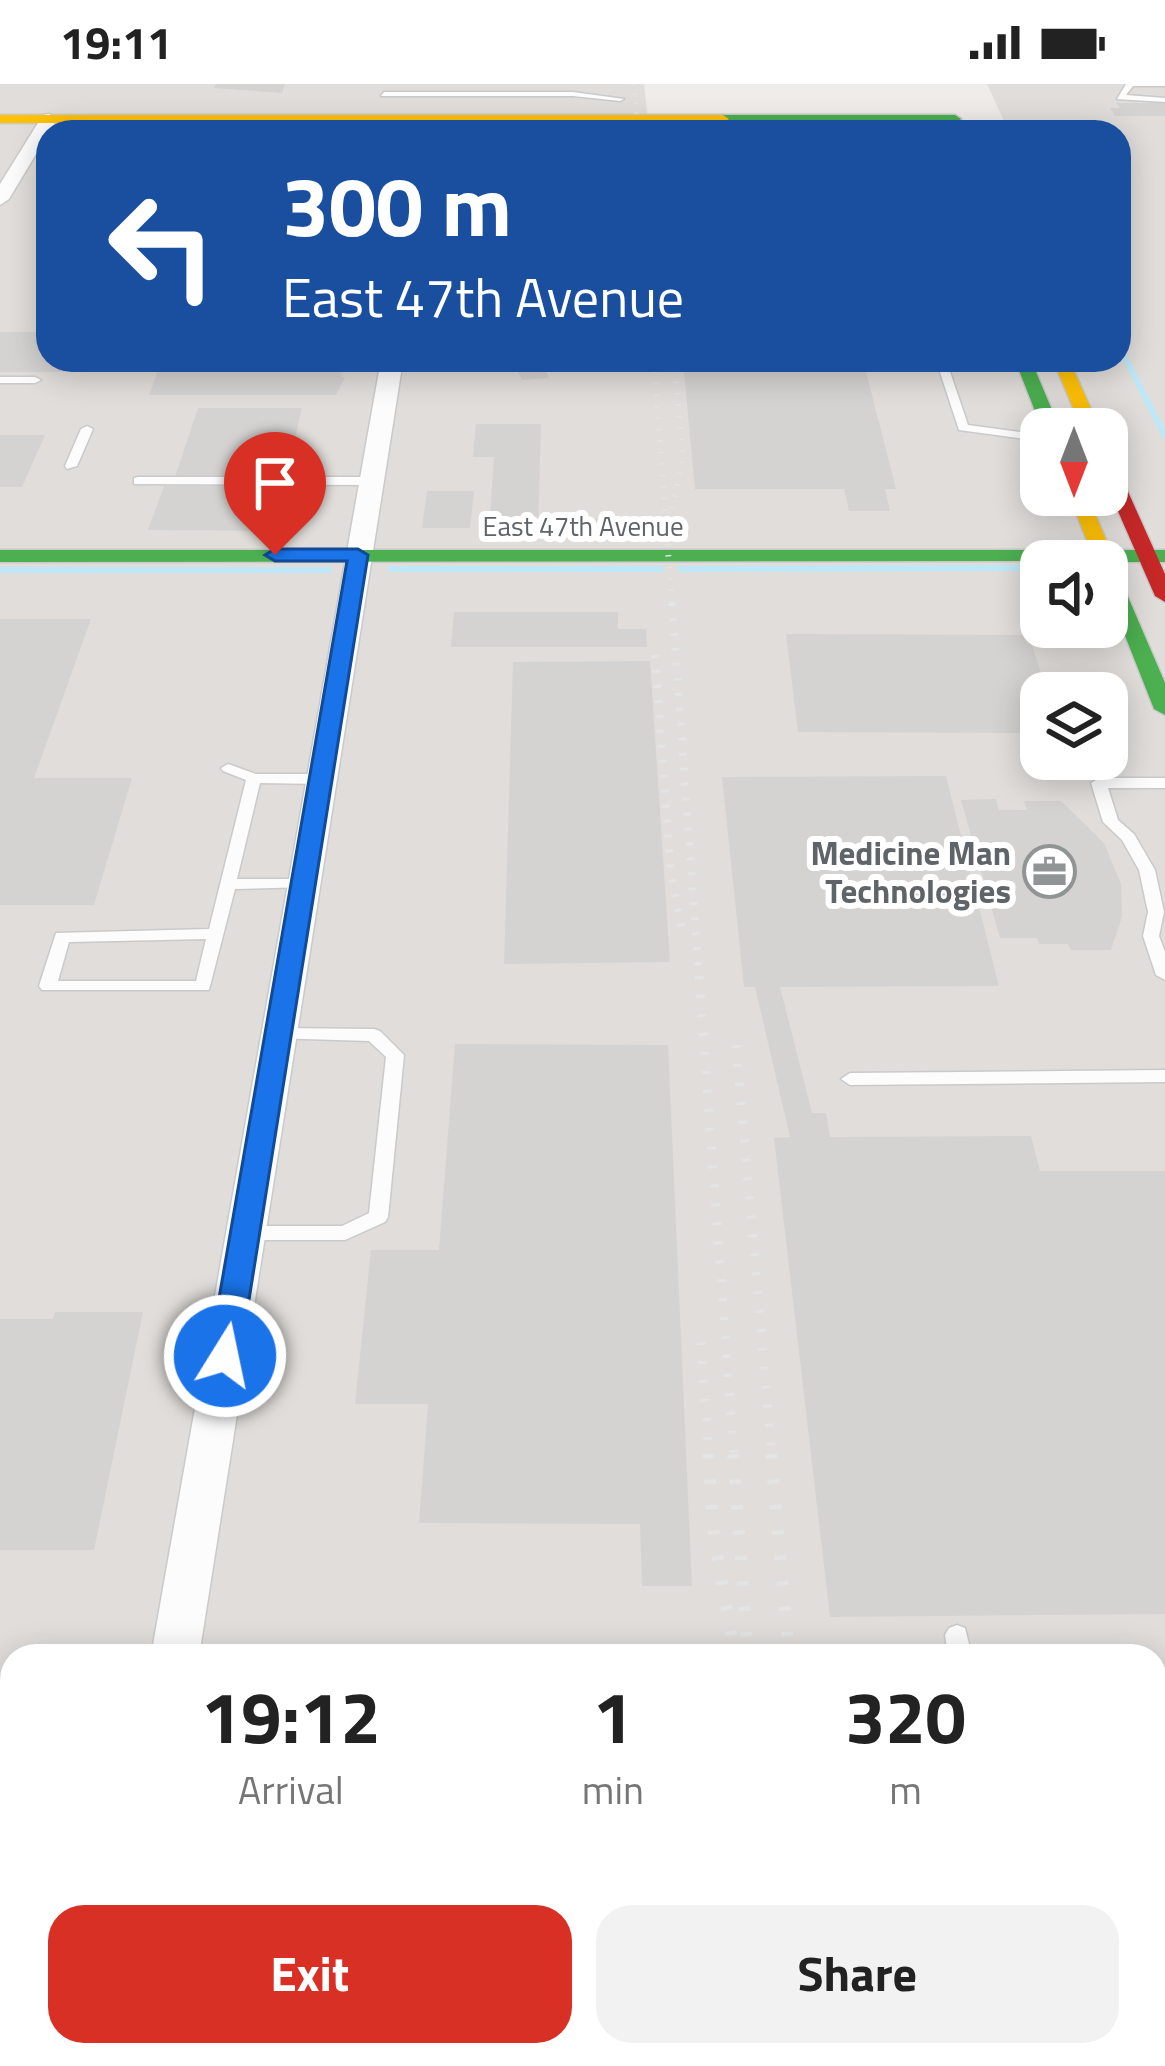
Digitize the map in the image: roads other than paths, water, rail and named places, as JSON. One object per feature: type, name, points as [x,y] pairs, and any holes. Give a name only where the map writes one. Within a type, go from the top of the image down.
[{"type":"main road","points":[[927,120],[928,86]]},
{"type":"main road","points":[[928,86],[954,120]]},
{"type":"main road","points":[[482,120],[589,109],[821,120]]},
{"type":"main road","points":[[0,119],[36,126]]},
{"type":"main road","points":[[0,133],[36,129]]},
{"type":"main road","points":[[1028,372],[1042,408]]},
{"type":"main road","points":[[1065,372],[1082,408]]},
{"type":"main road","points":[[1128,504],[1156,556],[1164,589]]},
{"type":"main road","name":"East 47th Avenue","points":[[0,556],[354,579],[1020,571]]},
{"type":"main road","name":"East 47th Avenue","points":[[1128,577],[1164,589]]},
{"type":"main road","points":[[1128,620],[1165,709]]},
{"type":"street","points":[[0,199],[36,143]]},
{"type":"street","points":[[177,1644],[390,372]]},
{"type":"lane","points":[[1165,84],[1130,84],[1118,95],[1165,100]]},
{"type":"lane","points":[[384,94],[573,94],[589,109],[620,99]]},
{"type":"lane","points":[[945,372],[963,428],[1020,435]]},
{"type":"lane","points":[[0,380],[35,380]]},
{"type":"lane","points":[[71,466],[87,429]]},
{"type":"lane","points":[[138,481],[371,481]]},
{"type":"lane","points":[[228,768],[254,778],[319,779]]},
{"type":"lane","points":[[214,934],[62,937],[48,986],[203,986],[254,778]]},
{"type":"lane","points":[[1165,783],[1099,783],[1111,822],[1128,837],[1147,870],[1156,912],[1151,936],[1165,975]]},
{"type":"lane","points":[[230,884],[304,884]]},
{"type":"lane","points":[[245,1233],[345,1233],[378,1217],[395,1054],[374,1035],[278,1034]]},
{"type":"lane","points":[[850,1078],[1165,1076]]},
{"type":"waterway","points":[[1131,369],[1165,436]]},
{"type":"waterway","points":[[681,569],[1020,568]]},
{"type":"waterway","points":[[391,569],[661,569]]},
{"type":"waterway","points":[[0,570],[329,570]]},
{"type":"railway","points":[[634,84],[637,120]]},
{"type":"railway","points":[[655,372],[672,606]]},
{"type":"railway","points":[[672,508],[683,455],[675,372]]},
{"type":"railway","points":[[672,603],[699,979]]},
{"type":"railway","points":[[655,655],[671,872],[683,937]]},
{"type":"railway","points":[[699,976],[734,1457]]},
{"type":"railway","points":[[736,1045],[772,1457]]},
{"type":"railway","points":[[701,1342],[709,1457]]},
{"type":"railway","points":[[708,1454],[714,1537],[733,1644]]},
{"type":"railway","points":[[733,1454],[747,1644]]},
{"type":"railway","points":[[771,1454],[788,1644]]},
{"type":"place","name":"Medicine Man Technologies","points":[[1050,872]]}]
